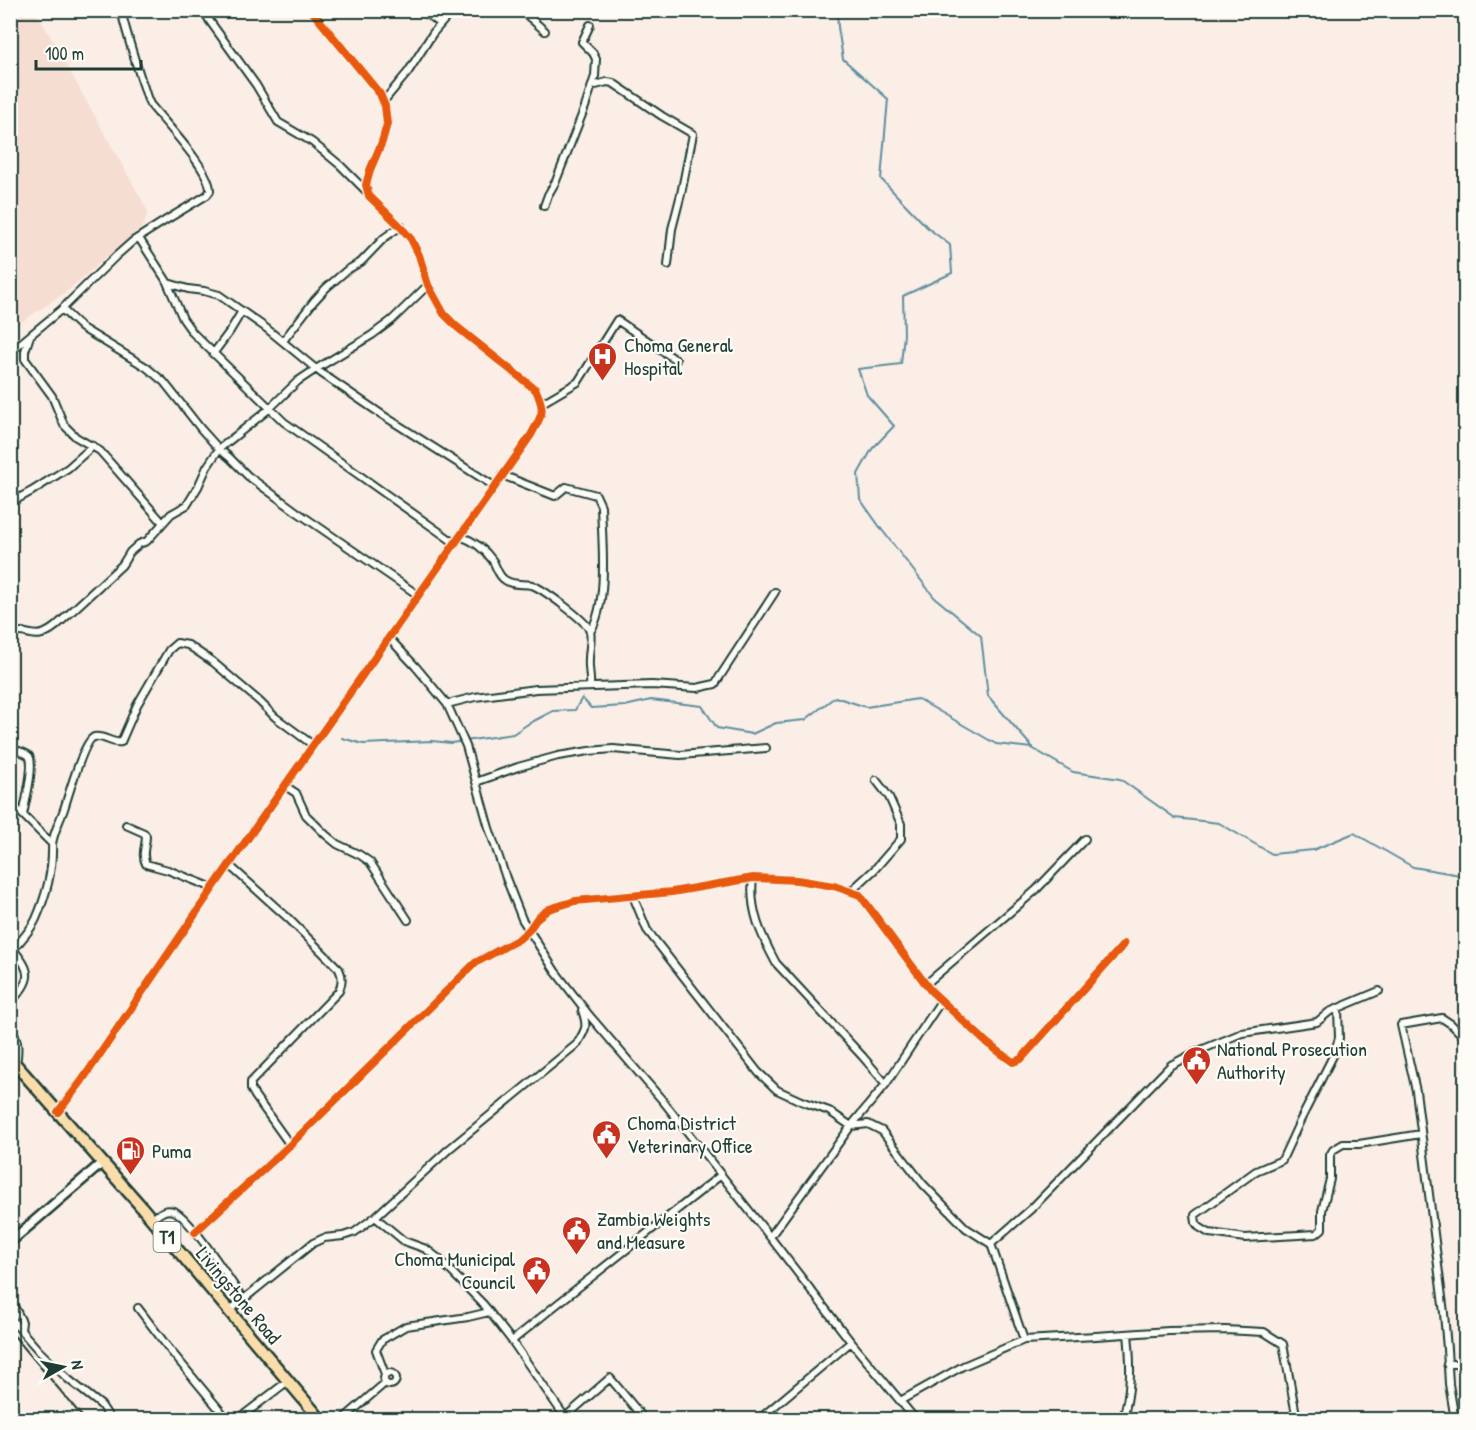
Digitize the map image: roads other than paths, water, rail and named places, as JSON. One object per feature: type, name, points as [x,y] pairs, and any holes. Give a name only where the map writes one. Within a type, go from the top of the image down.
[{"type":"highway","name":"Livingstone Road","points":[[13,1061],[152,1219],[321,1419]]},
{"type":"street","points":[[10,352],[62,309],[116,256],[139,238],[209,193],[210,188],[202,171],[181,139],[147,99],[120,10]]},
{"type":"street","points":[[58,1112],[531,435],[543,413],[536,390],[444,314],[428,285],[419,255],[401,226],[333,159],[312,142],[278,122],[256,85],[204,10]]},
{"type":"street","points":[[311,10],[380,94],[385,106],[387,124],[366,191]]},
{"type":"street","points":[[421,10],[440,23]]},
{"type":"street","points":[[383,102],[408,72],[440,23],[453,10]]},
{"type":"street","points":[[521,10],[545,32]]},
{"type":"street","points":[[544,206],[556,181],[595,76],[596,59],[582,42],[590,25]]},
{"type":"street","points":[[592,86],[607,82],[613,83],[693,134],[672,229],[668,265]]},
{"type":"street","points":[[283,341],[326,288],[401,226]]},
{"type":"street","points":[[139,238],[168,283],[179,311],[189,327],[269,409],[293,429],[455,543]]},
{"type":"street","points":[[168,283],[188,290],[219,295],[283,341],[316,369],[384,416],[494,486]]},
{"type":"street","points":[[10,633],[37,636],[46,634],[122,565],[130,552],[139,544],[147,541],[171,514],[187,505],[219,449],[316,369],[379,330],[405,309],[428,285]]},
{"type":"street","points":[[62,309],[82,328],[156,374],[219,449],[248,476],[418,596]]},
{"type":"street","points":[[213,354],[242,311]]},
{"type":"street","points":[[542,404],[578,382],[617,320],[676,360]]},
{"type":"street","points":[[30,336],[24,353],[27,362],[52,396],[64,425],[76,437],[100,451],[163,523]]},
{"type":"street","points":[[10,503],[69,468],[93,446]]},
{"type":"street","points":[[502,475],[555,496],[567,487],[596,495],[601,506],[603,580],[597,622],[590,632]]},
{"type":"street","points":[[460,536],[474,541],[482,548],[494,562],[503,579],[510,584],[531,585],[540,589],[584,622],[590,632],[591,642],[588,660],[590,687]]},
{"type":"street","points":[[447,704],[475,697],[536,689],[652,685],[697,688],[715,684],[775,592]]},
{"type":"street","points":[[389,638],[447,704],[466,746],[489,828],[522,919],[555,970],[581,1005],[663,1101],[851,1342],[916,1419]]},
{"type":"street","points":[[10,1003],[23,989],[28,977],[26,968],[12,949],[28,931],[38,912],[51,867],[52,844],[56,827],[74,774],[89,741],[95,737],[101,737],[116,743],[121,742],[137,705],[170,650],[177,643],[188,645],[213,662],[275,717],[313,745]]},
{"type":"street","points":[[476,782],[558,756],[589,751],[614,749],[681,755],[766,748]]},
{"type":"street","points":[[10,749],[27,754],[30,760],[28,790],[23,815]]},
{"type":"street","points":[[850,892],[902,839],[901,824],[889,797],[876,780]]},
{"type":"street","points":[[285,786],[296,793],[306,815],[326,835],[337,844],[370,862],[408,920]]},
{"type":"street","points":[[10,802],[52,844]]},
{"type":"street","points":[[126,825],[146,836],[143,859],[146,864],[213,888]]},
{"type":"street","points":[[926,984],[1036,890],[1085,839]]},
{"type":"street","points":[[229,865],[301,931],[339,969],[341,974],[342,985],[339,991],[251,1082],[251,1089],[255,1096],[290,1144]]},
{"type":"street","points":[[753,878],[751,893],[758,925],[776,963],[886,1084]]},
{"type":"street","points":[[195,1232],[290,1144],[475,963],[519,939],[538,917],[549,909],[575,901],[672,892],[753,878],[797,880],[834,886],[860,895],[941,1001],[987,1043],[1013,1062],[1020,1059],[1124,944]]},
{"type":"street","points":[[633,896],[647,930],[758,1072],[777,1090],[829,1111],[851,1126],[868,1124],[882,1131],[923,1184],[966,1228],[991,1244],[1024,1340]]},
{"type":"street","points":[[991,1244],[1031,1209],[1171,1065],[1242,1033],[1317,1023],[1329,1012],[1379,991]]},
{"type":"street","points":[[770,1237],[851,1126],[886,1084],[941,1001]]},
{"type":"street","points":[[230,1311],[313,1243],[324,1238],[355,1232],[375,1217],[449,1149],[577,1044],[585,1030],[586,1020],[581,1005]]},
{"type":"street","points":[[1338,1009],[1339,1038],[1334,1054],[1282,1160],[1256,1171],[1197,1213],[1196,1223],[1209,1233],[1245,1238],[1316,1234],[1322,1229],[1322,1211],[1330,1179],[1330,1155],[1333,1150],[1343,1144],[1359,1144],[1421,1134]]},
{"type":"street","points":[[1455,1419],[1449,1384],[1444,1313],[1416,1091],[1401,1025],[1442,1018],[1466,1039]]},
{"type":"street","points":[[10,1024],[17,1038],[18,1047],[13,1061]]},
{"type":"street","points":[[10,1242],[102,1162]]},
{"type":"street","points":[[512,1341],[721,1174]]},
{"type":"street","points":[[152,1219],[164,1211],[174,1210],[182,1217],[243,1299]]},
{"type":"street","points":[[375,1217],[404,1241],[426,1249],[447,1267],[489,1312],[512,1341],[563,1418],[610,1377],[645,1419]]},
{"type":"street","points":[[10,1298],[22,1322],[21,1330]]},
{"type":"street","points":[[138,1308],[228,1419]]},
{"type":"street","points":[[385,1383],[383,1378],[385,1374],[376,1350],[382,1340],[406,1326],[489,1312]]},
{"type":"street","points":[[10,1318],[39,1351],[68,1379],[101,1405],[111,1419]]},
{"type":"street","points":[[900,1401],[963,1366],[1024,1340],[1225,1330],[1264,1332],[1283,1344],[1297,1419]]},
{"type":"street","points":[[1122,1419],[1129,1390],[1131,1360],[1128,1334]]},
{"type":"street","points":[[758,1419],[851,1342]]},
{"type":"street","points":[[1447,1364],[1466,1364]]},
{"type":"street","points":[[385,1374],[391,1373],[396,1381],[391,1385],[385,1383]]},
{"type":"street","points":[[237,1419],[288,1381]]},
{"type":"street","points":[[342,1419],[385,1383]]},
{"type":"street","points":[[10,1411],[18,1419]]},
{"type":"waterway","points":[[837,10],[843,59],[888,99],[881,179],[928,228],[950,245],[952,273],[903,296],[904,334],[901,364],[858,369],[867,395],[894,426],[872,449],[858,474],[860,499],[934,597],[981,636],[988,696],[1032,747]]},
{"type":"waterway","points":[[342,738],[363,744],[432,741],[451,743],[513,734],[553,711],[575,710],[582,698],[591,708],[625,706],[651,700],[702,706],[717,728],[752,734],[776,723],[805,720],[835,697],[866,707],[918,699],[996,744],[1032,748],[1073,772],[1120,779],[1175,818],[1219,823],[1272,854],[1313,850],[1354,833],[1413,867],[1466,876]]},
{"type":"railway","points":[[10,1331],[85,1420]]},
{"type":"place","name":"Choma General Hospital","points":[[603,382]]},
{"type":"place","name":"National Prosecution Authority","points":[[1196,1086]]},
{"type":"place","name":"Choma District Veterinary Office","points":[[606,1160]]},
{"type":"place","name":"Puma","points":[[131,1176]]},
{"type":"place","name":"Zambia Weights and Measure","points":[[576,1256]]},
{"type":"place","name":"Choma Municipal Council","points":[[536,1296]]}]
